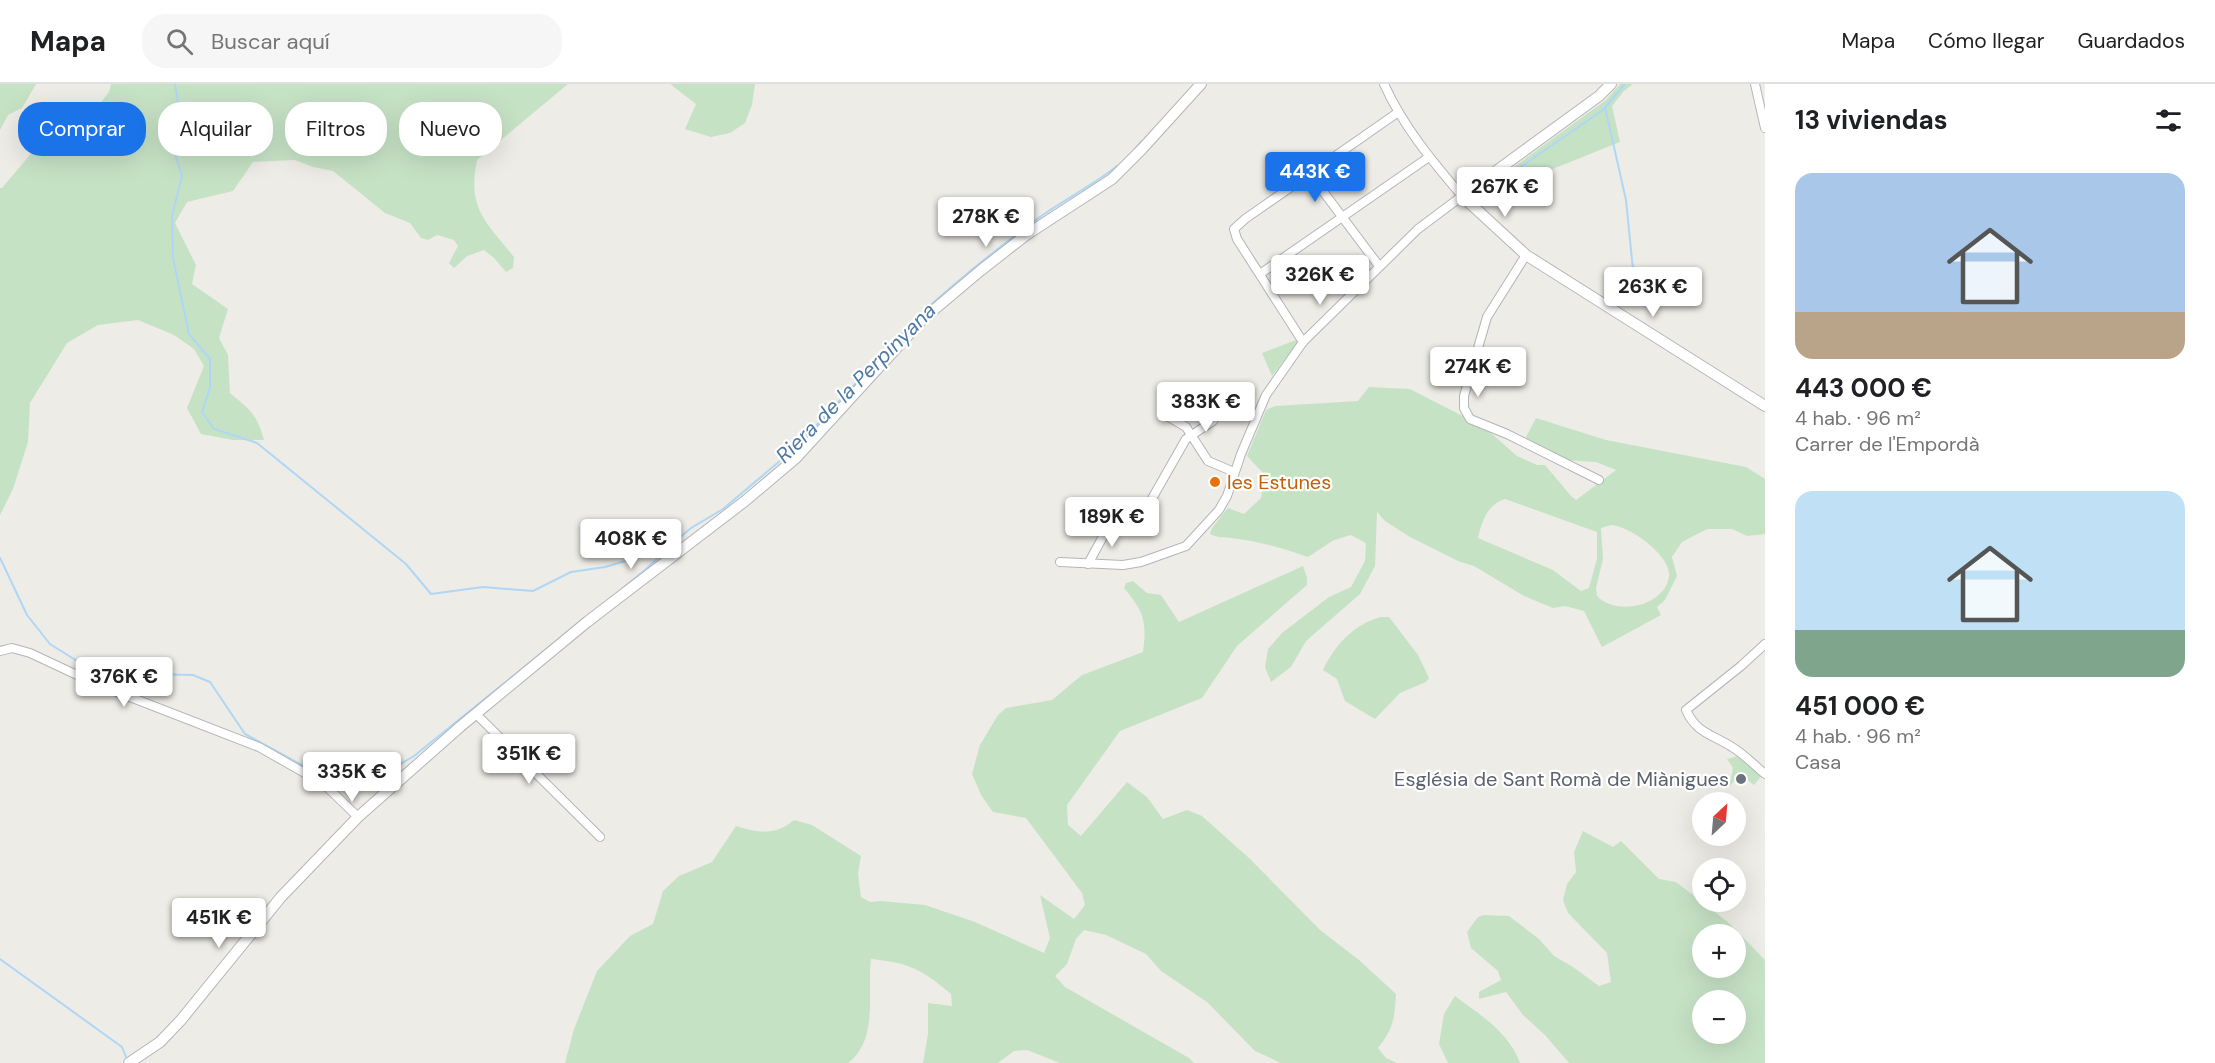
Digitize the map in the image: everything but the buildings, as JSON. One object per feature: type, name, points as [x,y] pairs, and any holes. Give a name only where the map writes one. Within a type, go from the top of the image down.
[{"type":"street","points":[[129,1063],[160,1042],[181,1020],[281,897],[358,818],[476,714],[587,622],[745,501],[796,458],[923,319],[1026,235],[1112,178],[1142,149],[1201,84]]},
{"type":"street","points":[[1384,84],[1397,112],[1429,157],[1462,196],[1526,255],[1765,406]]},
{"type":"street","points":[[1755,84],[1765,128]]},
{"type":"street","points":[[1060,562],[1134,563],[1186,546],[1219,510],[1227,496],[1234,472],[1266,395],[1303,342],[1430,219],[1608,86]]},
{"type":"street","points":[[1303,342],[1237,239],[1234,229],[1397,112]]},
{"type":"street","points":[[1260,274],[1429,157]]},
{"type":"street","points":[[1310,174],[1379,266]]},
{"type":"street","points":[[1526,255],[1488,317],[1464,396],[1464,408],[1470,419],[1507,434],[1599,480]]},
{"type":"street","points":[[1167,416],[1186,427],[1208,461],[1234,472]]},
{"type":"street","points":[[1087,513],[1112,520],[1138,523],[1186,439],[1213,421]]},
{"type":"street","points":[[1088,564],[1112,520]]},
{"type":"street","points":[[1765,644],[1686,710],[1690,720],[1702,732],[1732,746],[1765,774]]},
{"type":"street","points":[[0,651],[12,648],[30,653],[94,683],[259,747],[328,788],[358,818]]},
{"type":"street","points":[[476,714],[600,837]]},
{"type":"green space","points":[[0,84],[36,84],[26,102],[18,102],[18,110],[8,115],[0,130]]},
{"type":"green space","points":[[111,84],[568,84],[502,139],[502,102],[399,102],[399,156],[482,156],[477,160],[475,177],[477,203],[487,224],[514,257],[513,268],[506,272],[484,250],[467,256],[454,268],[449,263],[458,246],[454,240],[437,235],[428,240],[421,238],[410,223],[385,213],[333,171],[295,160],[253,162],[233,191],[187,202],[175,223],[196,265],[192,284],[228,309],[219,338],[228,355],[230,393],[252,413],[259,424],[264,440],[233,440],[201,434],[187,408],[204,366],[194,349],[174,335],[138,320],[98,325],[67,343],[30,403],[28,442],[13,489],[0,515],[0,188],[29,156],[146,156],[146,102],[101,102],[109,92]]},
{"type":"green space","points":[[670,84],[755,84],[752,105],[745,123],[730,133],[711,137],[685,129],[696,104]]},
{"type":"green space","points":[[1620,84],[1633,84],[1612,106],[1620,142],[1475,200],[1478,193],[1606,100]]},
{"type":"green space","points":[[1296,340],[1298,342],[1272,376],[1262,353]]},
{"type":"green space","points":[[1369,387],[1410,389],[1484,427],[1517,456],[1537,465],[1545,465],[1576,500],[1616,470],[1596,462],[1564,460],[1525,439],[1536,418],[1606,440],[1746,467],[1765,479],[1765,534],[1747,536],[1732,529],[1707,529],[1682,542],[1672,557],[1677,576],[1665,600],[1657,607],[1661,615],[1602,647],[1584,611],[1565,606],[1553,608],[1524,596],[1474,566],[1458,561],[1410,537],[1385,521],[1377,512],[1375,566],[1360,594],[1306,641],[1291,667],[1271,682],[1265,667],[1268,649],[1282,633],[1329,597],[1351,587],[1365,561],[1366,543],[1351,535],[1334,540],[1308,557],[1265,544],[1210,534],[1228,508],[1244,514],[1261,498],[1265,475],[1247,456],[1266,410],[1275,406],[1358,401]],"holes":[[[1505,499],[1597,532],[1597,559],[1589,588],[1581,591],[1553,570],[1478,538],[1490,509]],[[1611,525],[1638,536],[1664,560],[1669,577],[1665,587],[1649,601],[1626,607],[1615,606],[1597,596],[1596,588],[1603,559],[1601,528]]]},
{"type":"green space","points":[[1303,566],[1307,585],[1237,646],[1202,698],[1120,731],[1067,805],[1068,825],[1081,836],[1127,782],[1147,797],[1163,819],[1187,810],[1202,816],[1249,858],[1320,930],[1359,960],[1396,994],[1392,1023],[1378,1048],[1386,1058],[1397,1063],[1281,1063],[1255,1051],[1207,1002],[1161,971],[1146,954],[1106,935],[1084,930],[1076,939],[1067,964],[1055,976],[1065,987],[1194,1063],[1060,1063],[1027,1050],[1014,1051],[998,1063],[923,1063],[928,1034],[928,1003],[952,1006],[951,994],[923,973],[906,965],[871,959],[868,1029],[858,1053],[848,1063],[565,1063],[574,1029],[597,971],[630,936],[653,924],[663,891],[679,876],[712,862],[736,826],[766,832],[780,829],[794,820],[812,825],[861,856],[858,874],[861,897],[870,902],[925,905],[975,922],[1044,953],[1050,938],[1040,895],[1074,919],[1085,905],[1082,893],[1026,818],[993,812],[981,795],[972,774],[980,745],[998,715],[1006,708],[1052,700],[1082,675],[1143,652],[1144,624],[1140,611],[1124,588],[1126,583],[1133,581],[1147,593],[1161,595],[1179,622]]},
{"type":"green space","points":[[1381,617],[1389,617],[1418,655],[1429,678],[1426,682],[1400,693],[1375,719],[1345,701],[1337,679],[1323,670],[1333,652],[1346,637],[1362,625]]},
{"type":"green space","points":[[1741,755],[1763,774],[1754,785],[1740,774],[1729,787],[1733,768],[1727,759]]},
{"type":"green space","points":[[1583,831],[1613,847],[1621,841],[1659,879],[1676,882],[1692,894],[1692,912],[1715,912],[1729,923],[1692,924],[1692,978],[1746,978],[1746,940],[1765,960],[1765,1063],[1569,1063],[1545,1035],[1523,1015],[1506,992],[1479,999],[1479,992],[1501,980],[1498,971],[1471,948],[1467,932],[1478,917],[1484,915],[1509,916],[1539,939],[1554,956],[1599,986],[1611,982],[1607,953],[1568,913],[1563,900],[1567,884],[1576,872],[1574,852]]},
{"type":"green space","points":[[1455,996],[1484,1017],[1501,1033],[1509,1042],[1520,1063],[1448,1063],[1439,1044],[1444,1014]]},
{"type":"waterway","name":"Riera de la Perpinyana","points":[[175,84],[181,121],[170,138],[182,176],[172,216],[173,258],[189,334],[210,359],[210,388],[202,412],[214,429],[257,443],[406,564],[431,594],[483,587],[533,591],[571,572],[605,567],[639,557],[678,539],[691,528],[723,509],[794,449],[907,329]]},
{"type":"waterway","points":[[1479,201],[1480,195],[1603,110],[1625,84]]},
{"type":"waterway","points":[[1605,107],[1626,200],[1634,280],[1630,295],[1618,304]]},
{"type":"waterway","name":"Riera de la Perpinyana","points":[[1134,150],[1142,141]]},
{"type":"waterway","name":"Riera de la Perpinyana","points":[[923,312],[1022,230],[1117,166]]},
{"type":"waterway","points":[[624,587],[676,541]]},
{"type":"waterway","points":[[0,558],[27,615],[50,644],[77,661],[125,662],[153,674],[193,675],[210,682],[245,734],[324,777],[354,785],[378,777],[414,756],[570,630]]},
{"type":"waterway","points":[[0,959],[122,1047],[126,1057]]},
{"type":"place","name":"les Estunes","points":[[1215,482]]},
{"type":"place","name":"Església de Sant Romà de Miànigues","points":[[1741,779]]}]
